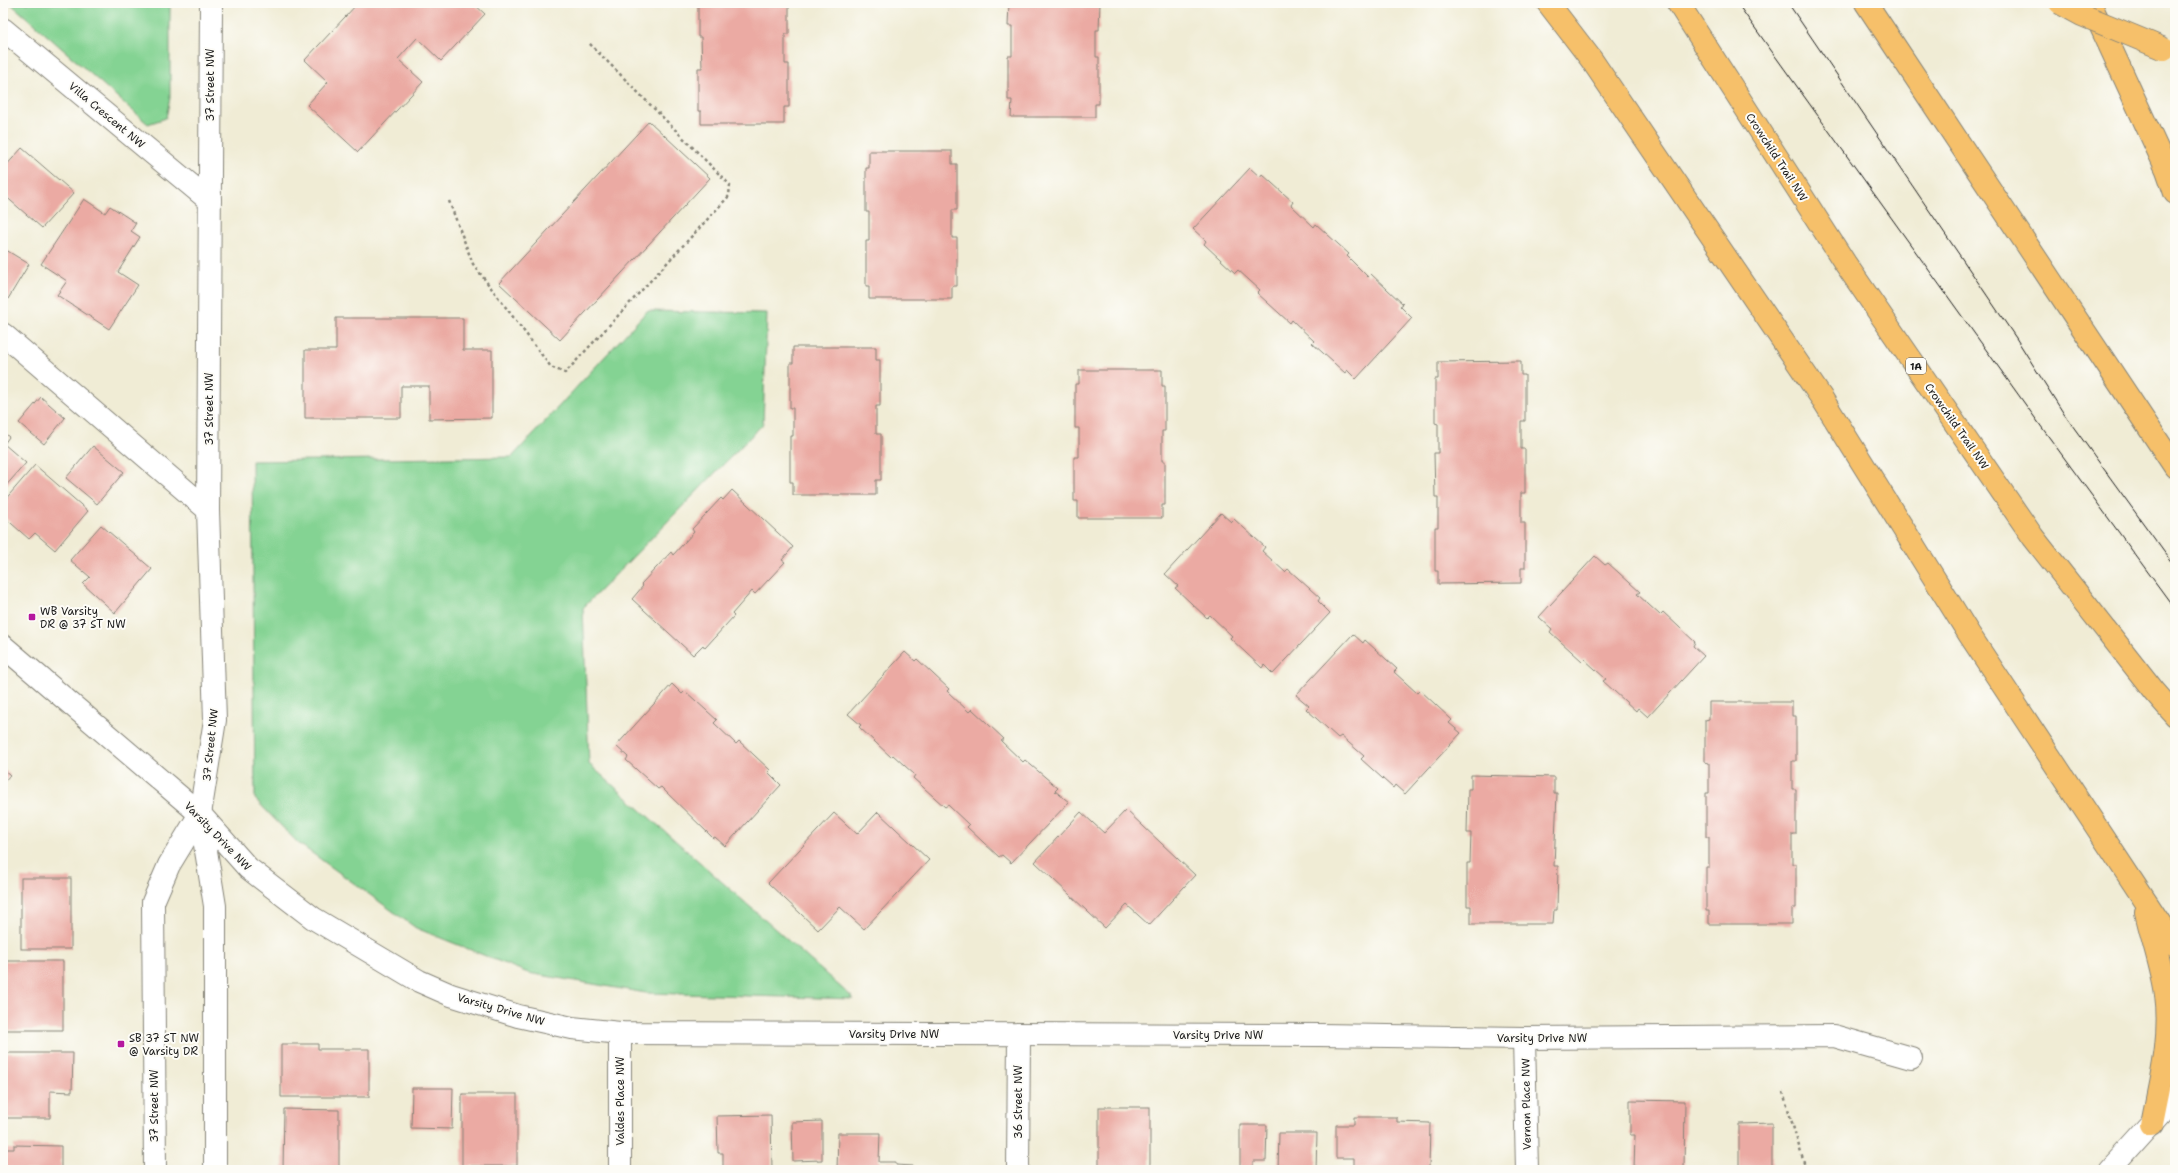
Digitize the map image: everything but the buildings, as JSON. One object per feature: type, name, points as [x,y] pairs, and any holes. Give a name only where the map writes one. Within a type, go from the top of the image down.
[{"type":"highway","points":[[1548,3],[1591,59],[1823,400],[1969,634],[2142,899],[2175,946]]},
{"type":"highway","name":"Crowchild Trail NW","points":[[1678,3],[1845,263],[2033,537],[2149,685],[2175,715]]},
{"type":"highway","points":[[1866,3],[2175,467]]},
{"type":"highway","points":[[2060,3],[2082,16],[2169,50]]},
{"type":"highway","points":[[2090,3],[2167,170],[2175,192]]},
{"type":"highway","points":[[2142,899],[2166,994],[2168,1029],[2166,1052],[2152,1124]]},
{"type":"street","name":"37 Street NW","points":[[211,3],[208,510],[215,720],[200,814],[216,906],[215,1170]]},
{"type":"street","name":"Villa Crescent NW","points":[[3,29],[210,201]]},
{"type":"street","points":[[3,334],[208,510]]},
{"type":"street","name":"Varsity Drive NW","points":[[3,646],[200,814],[248,868],[302,909],[368,952],[419,981],[451,995],[518,1016],[572,1028],[620,1033],[1019,1034],[1524,1038],[1834,1036],[1911,1058]]},
{"type":"street","name":"37 Street NW","points":[[155,1170],[153,902],[170,865],[200,814]]},
{"type":"street","name":"Valdes Place NW","points":[[620,1033],[620,1170]]},
{"type":"street","name":"36 Street NW","points":[[1018,1170],[1019,1034]]},
{"type":"street","name":"Vernon Place NW","points":[[1524,1038],[1527,1170]]},
{"type":"street","points":[[2110,1170],[2175,1097]]},
{"type":"path","points":[[449,201],[473,264],[551,367],[565,373],[729,196],[730,184],[588,42]]},
{"type":"path","points":[[1784,1092],[1806,1170]]},
{"type":"green space","points":[[10,3],[170,3],[170,98],[166,118],[148,124]]},
{"type":"green space","points":[[647,311],[767,313],[763,424],[583,608],[589,764],[854,999],[646,993],[528,973],[416,928],[298,843],[255,799],[252,461],[512,457]]},
{"type":"tram line","points":[[1737,3],[2043,429],[2175,609]]},
{"type":"tram line","points":[[1788,3],[2016,338],[2064,414],[2175,567]]},
{"type":"place","name":"WB Varsity DR @ 37 ST NW","points":[[32,617]]},
{"type":"place","name":"SB 37 ST NW @ Varsity DR","points":[[121,1044]]}]
